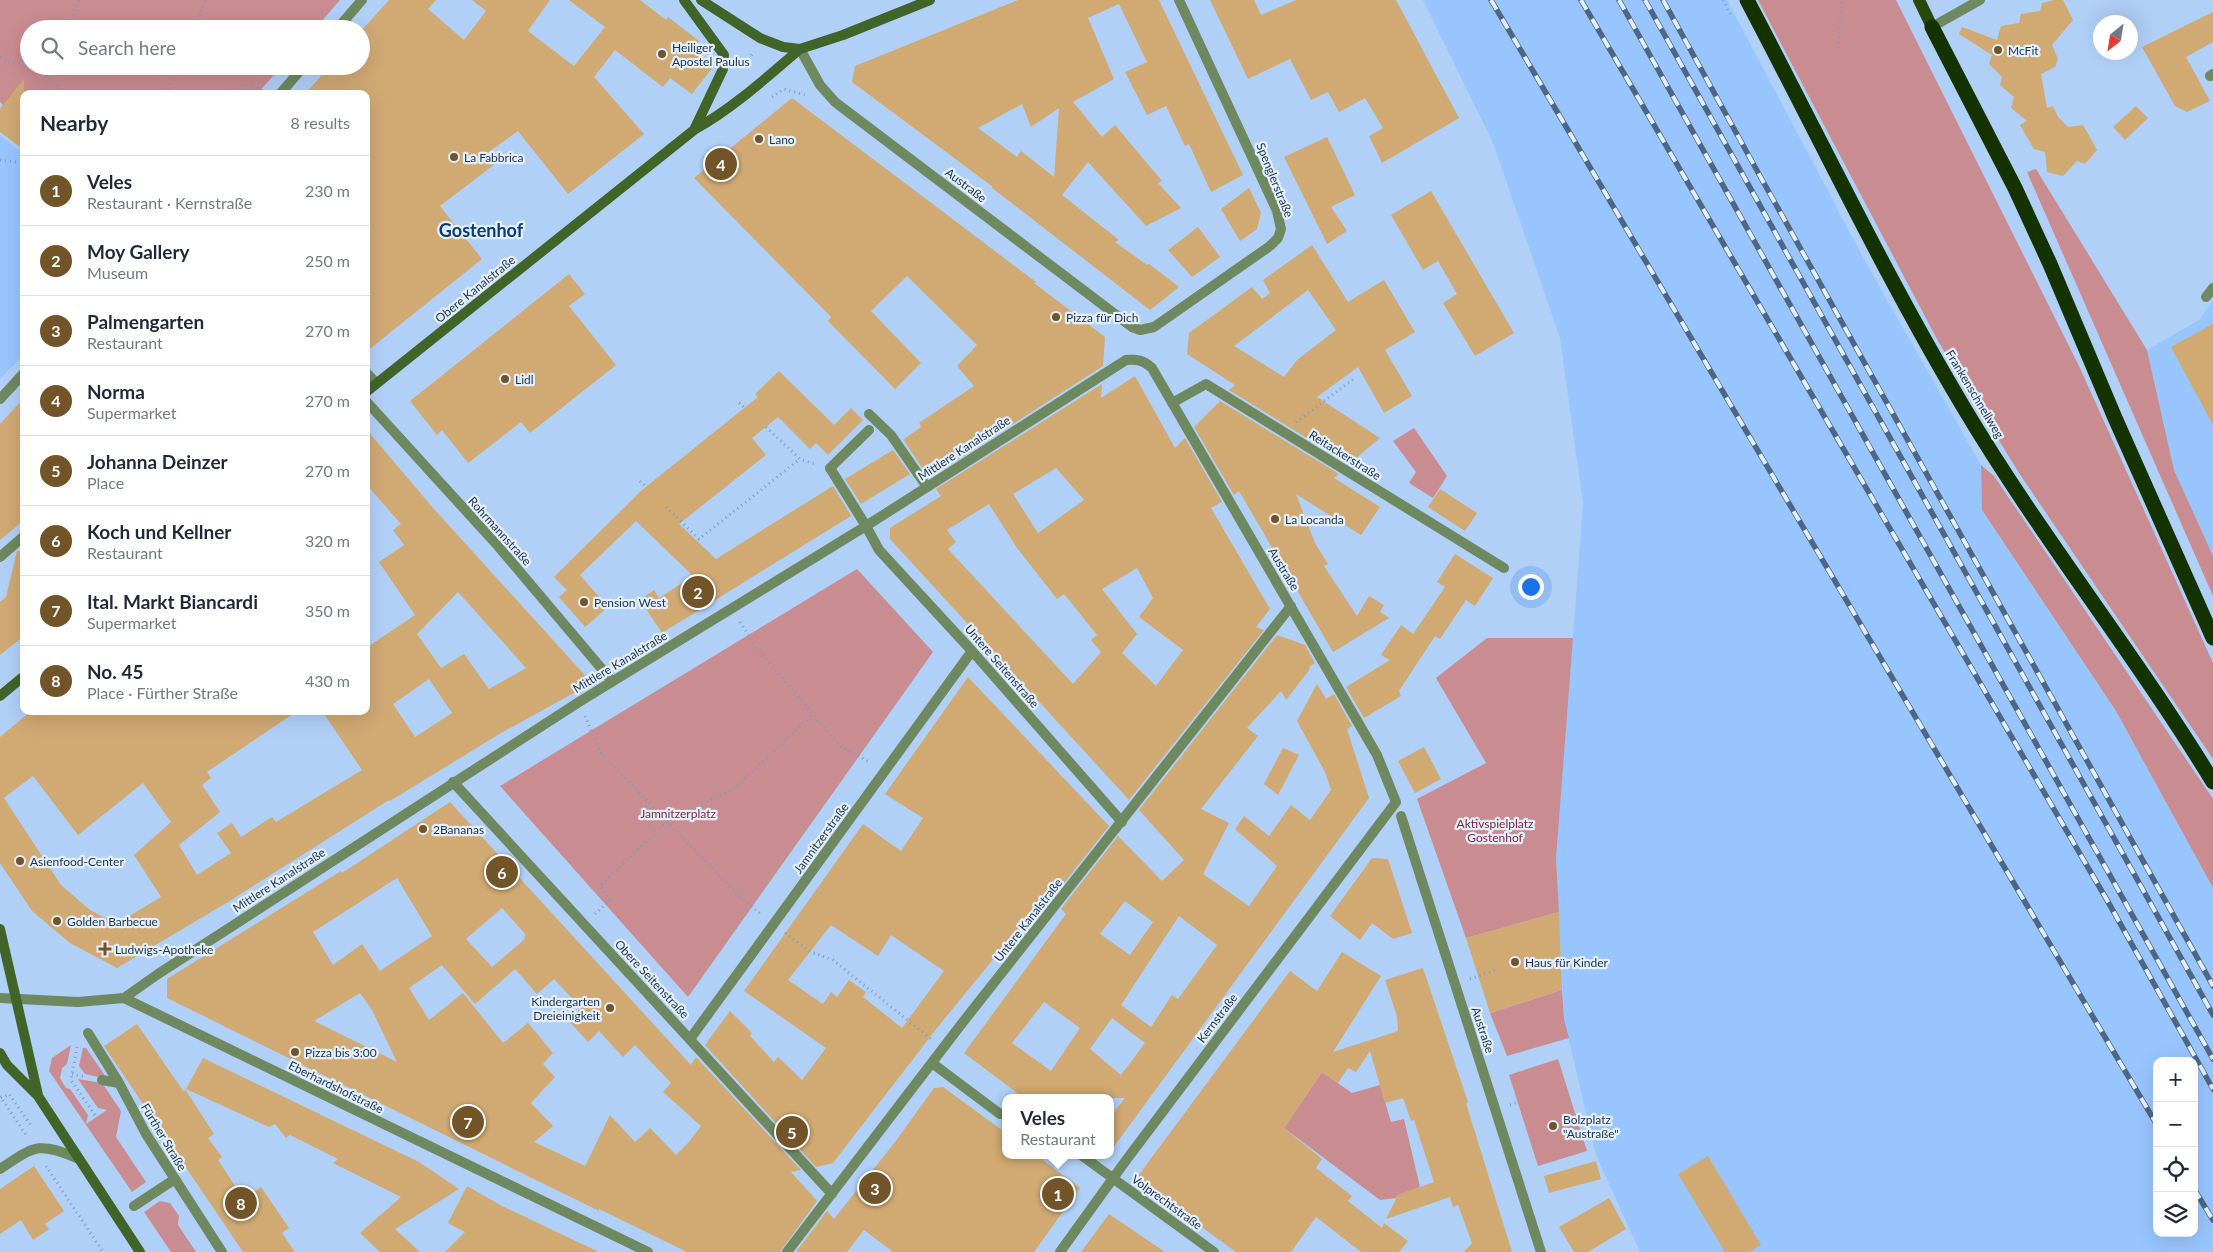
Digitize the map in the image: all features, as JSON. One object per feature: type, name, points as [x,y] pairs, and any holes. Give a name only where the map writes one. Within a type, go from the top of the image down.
[{"type":"highway","name":"Frankenschnellweg","points":[[1747,0],[1864,226],[1964,408],[1996,459],[2159,698],[2213,782]]},
{"type":"highway","points":[[1932,27],[2015,188],[2050,264],[2115,418],[2213,638]]},
{"type":"main road","points":[[1919,0],[1932,27]]},
{"type":"street","points":[[345,20],[362,0]]},
{"type":"street","name":"Obere Kanalstraße","points":[[684,0],[724,55],[723,69],[694,130]]},
{"type":"street","points":[[701,0],[760,38],[782,47],[800,49],[843,35],[930,0]]},
{"type":"street","name":"Spenglerstraße","points":[[1132,328],[1140,330],[1154,327],[1270,246],[1278,238],[1281,229],[1262,177],[1179,0]]},
{"type":"street","points":[[1932,27],[1980,0]]},
{"type":"street","name":"Obere Kanalstraße","points":[[370,388],[694,130],[724,112],[761,83],[800,49]]},
{"type":"street","name":"Austraße","points":[[800,49],[820,85],[835,102],[1132,328]]},
{"type":"street","points":[[283,90],[296,75]]},
{"type":"street","points":[[2206,297],[2213,288]]},
{"type":"street","name":"Austraße","points":[[1136,359],[1144,361],[1152,368],[1377,755],[1396,802]]},
{"type":"street","name":"Mittlere Kanalstraße","points":[[124,998],[158,974],[612,680],[732,609],[866,526],[1126,360],[1136,359]]},
{"type":"street","points":[[370,376],[376,383]]},
{"type":"street","points":[[0,399],[20,377]]},
{"type":"street","name":"Reitackerstraße","points":[[1172,403],[1206,384],[1504,568]]},
{"type":"street","name":"Rohrmannstraße","points":[[370,405],[498,546],[612,680]]},
{"type":"street","points":[[869,414],[891,435],[927,487]]},
{"type":"street","points":[[830,468],[869,430]]},
{"type":"street","name":"Untere Seitenstraße","points":[[830,468],[879,550],[972,651],[1122,822]]},
{"type":"street","points":[[0,557],[20,540]]},
{"type":"street","name":"Untere Kanalstraße","points":[[787,1252],[942,1049],[1291,606]]},
{"type":"street","name":"Jamnitzerstraße","points":[[690,1039],[972,651]]},
{"type":"street","points":[[0,696],[20,679]]},
{"type":"street","name":"Obere Seitenstraße","points":[[453,782],[832,1194]]},
{"type":"street","name":"Kernstraße","points":[[1060,1252],[1113,1178],[1396,802]]},
{"type":"street","name":"Austraße","points":[[1401,816],[1541,1252]]},
{"type":"street","points":[[0,929],[38,1096]]},
{"type":"street","points":[[0,998],[78,1002],[124,998]]},
{"type":"street","name":"Eberhardshofstraße","points":[[124,998],[648,1252]]},
{"type":"street","name":"Fürther Straße","points":[[88,1032],[119,1083],[146,1134],[222,1252]]},
{"type":"street","points":[[0,1053],[7,1065],[38,1096],[140,1252]]},
{"type":"street","points":[[932,1063],[1002,1114]]},
{"type":"street","points":[[102,1080],[119,1083]]},
{"type":"street","points":[[0,1169],[34,1148],[54,1149],[79,1159]]},
{"type":"street","name":"Volprechtstraße","points":[[1087,1159],[1214,1252]]},
{"type":"street","points":[[134,1206],[175,1179]]},
{"type":"path","points":[[71,20],[79,0]]},
{"type":"path","points":[[198,20],[206,0]]},
{"type":"path","points":[[1723,0],[1736,23]]},
{"type":"path","points":[[1838,48],[1842,0]]},
{"type":"path","points":[[0,57],[10,64],[20,64]]},
{"type":"path","points":[[43,75],[62,90]]},
{"type":"path","points":[[169,90],[174,75]]},
{"type":"path","points":[[241,90],[246,84],[261,90]]},
{"type":"path","points":[[0,160],[20,162]]},
{"type":"path","points":[[1288,434],[1296,421],[1355,378]]},
{"type":"path","points":[[739,403],[745,408]]},
{"type":"path","points":[[766,427],[800,460],[830,468]]},
{"type":"path","points":[[666,507],[699,540],[800,460]]},
{"type":"path","points":[[640,481],[646,486]]},
{"type":"path","points":[[732,609],[755,646],[840,746],[885,771]]},
{"type":"path","points":[[578,702],[600,752],[739,896],[773,925],[811,952],[833,960],[942,1049]]},
{"type":"path","points":[[584,924],[610,900],[600,886],[667,821],[735,788],[813,714]]},
{"type":"path","points":[[1455,984],[1496,970]]},
{"type":"path","points":[[77,1047],[71,1080],[97,1118]]},
{"type":"path","points":[[72,1074],[85,1077]]},
{"type":"path","points":[[32,1127],[9,1094],[1,1097],[103,1252]]},
{"type":"shaded area","points":[[1423,0],[1727,0],[1866,263],[1981,465],[1982,510],[2116,711],[2213,888],[2213,1252],[1640,1252],[1596,1155],[1564,1019],[1556,859],[1583,504],[1560,338],[1493,143]]},
{"type":"shaded area","points":[[0,135],[20,152],[20,358],[0,379]]},
{"type":"shaded area","points":[[2213,301],[2213,556],[2174,470],[2147,350],[2199,320]]},
{"type":"green space","points":[[0,0],[340,0],[323,20],[20,20],[20,75],[274,75],[261,90],[20,90],[20,100],[0,132],[0,109],[3,105],[0,102]]},
{"type":"green space","points":[[1758,0],[1896,0],[2079,366],[2213,663],[2213,759],[2019,473],[1938,341]]},
{"type":"green space","points":[[2036,169],[2147,350],[2174,470],[2213,556],[2213,596],[2027,172]]},
{"type":"green space","points":[[1414,428],[1447,476],[1433,498],[1409,483],[1416,472],[1393,441]]},
{"type":"green space","points":[[1981,465],[1994,476],[2213,799],[2213,888],[2116,711],[1982,510]]},
{"type":"green space","name":"Jamnitzerplatz","points":[[857,569],[933,652],[688,997],[500,786]]},
{"type":"green space","name":"Aktivspielplatz Gostenhof","points":[[1487,638],[1573,638],[1556,859],[1559,912],[1466,938],[1417,799],[1486,763],[1436,678]]},
{"type":"green space","points":[[1562,990],[1564,1019],[1569,1038],[1507,1056],[1490,1013]]},
{"type":"green space","points":[[71,1045],[67,1064],[62,1068],[60,1078],[88,1115],[86,1124],[107,1110],[98,1108],[78,1079],[102,1083],[121,1111],[116,1137],[146,1182],[132,1192],[49,1071],[52,1058]]},
{"type":"green space","points":[[83,1048],[86,1048],[104,1074],[103,1078],[85,1074],[79,1066]]},
{"type":"green space","name":"Bolzplatz \"Austraße\"","points":[[1558,1059],[1587,1151],[1538,1166],[1509,1075]]},
{"type":"green space","points":[[1322,1072],[1352,1093],[1380,1085],[1391,1122],[1404,1119],[1420,1187],[1398,1195],[1396,1198],[1380,1200],[1284,1128]]},
{"type":"green space","points":[[160,1201],[170,1203],[179,1216],[178,1225],[196,1252],[171,1252],[144,1212]]},
{"type":"building","points":[[389,0],[436,0],[428,9],[464,40],[486,11],[472,0],[550,0],[528,31],[574,66],[605,27],[569,0],[640,0],[666,20],[668,17],[699,41],[692,50],[713,67],[692,94],[670,78],[663,87],[615,50],[594,77],[644,134],[568,194],[518,131],[486,154],[495,164],[440,206],[482,259],[370,349],[370,90],[309,90],[322,75],[370,75],[370,21]]},
{"type":"building","points":[[1018,0],[1159,0],[1243,175],[1211,192],[1189,144],[1185,146],[1166,106],[1147,115],[1125,72],[1147,62],[1119,4],[1088,18],[1114,79],[1073,102],[1102,137],[1115,125],[1162,181],[1158,183],[1181,208],[1146,226],[1088,162],[1062,195],[1119,240],[1115,242],[1147,265],[1149,264],[1179,287],[1150,310],[993,187],[852,82],[855,66]],"holes":[[[1022,104],[1031,127],[1059,108],[1054,177],[1021,151],[1017,157],[978,128]]]},
{"type":"building","points":[[1210,0],[1254,0],[1261,15],[1296,0],[1396,0],[1459,118],[1382,163],[1369,136],[1383,128],[1365,98],[1339,112],[1328,92],[1311,100],[1290,59],[1248,79]]},
{"type":"building","points":[[2063,0],[2073,20],[2052,45],[2058,59],[2055,67],[2041,74],[2047,108],[2053,106],[2058,117],[2068,127],[2083,125],[2097,150],[2085,164],[2077,161],[2063,176],[2047,172],[2045,152],[2034,149],[2020,125],[2027,121],[2011,108],[2014,97],[2000,85],[2002,77],[1989,64],[1992,55],[1959,34],[1962,27],[1997,40],[2001,26],[2019,23],[2021,14],[2040,11],[2042,3]]},
{"type":"building","points":[[2213,12],[2213,42],[2186,57],[2210,101],[2187,112],[2175,106],[2142,47]]},
{"type":"building","points":[[24,79],[24,90],[20,90],[20,147],[0,132],[0,109]]},
{"type":"building","points":[[792,98],[1036,282],[1034,283],[1105,337],[1103,366],[929,478],[904,439],[921,427],[919,423],[974,386],[957,366],[977,345],[907,276],[871,311],[921,363],[895,389],[828,321],[831,317],[694,178]]},
{"type":"building","points":[[2136,106],[2148,118],[2125,140],[2113,127]]},
{"type":"building","points":[[1327,137],[1355,195],[1331,207],[1347,231],[1327,244],[1284,157]]},
{"type":"building","points":[[1249,188],[1261,213],[1257,229],[1240,241],[1221,209]]},
{"type":"building","points":[[1431,191],[1514,333],[1475,356],[1443,303],[1457,294],[1438,261],[1423,270],[1391,215]]},
{"type":"building","points":[[1198,227],[1220,257],[1192,277],[1168,250]]},
{"type":"building","points":[[1312,245],[1348,302],[1384,280],[1415,332],[1385,350],[1412,396],[1384,413],[1358,367],[1317,397],[1380,438],[1349,464],[1229,390],[1235,385],[1187,354],[1189,333],[1252,287],[1262,299],[1270,293],[1263,280]],"holes":[[[1308,290],[1336,330],[1297,360],[1284,377],[1234,346]]]},
{"type":"building","points":[[569,274],[585,294],[569,306],[616,365],[530,433],[521,422],[468,463],[442,430],[437,435],[410,401]]},
{"type":"building","points":[[2213,324],[2213,425],[2171,347]]},
{"type":"building","points":[[779,371],[834,425],[851,408],[863,420],[828,455],[816,443],[810,449],[778,417],[752,438],[766,455],[679,524],[716,559],[833,486],[851,516],[662,633],[640,600],[654,590],[659,598],[693,576],[636,521],[580,575],[608,607],[585,627],[559,597],[567,590],[554,577],[642,490],[758,397],[755,394]]},
{"type":"building","points":[[1135,376],[1175,448],[1185,438],[1222,502],[1211,508],[1270,609],[1256,627],[1264,630],[1129,800],[890,539],[890,528],[941,496],[936,489],[1102,384],[1101,398]],"holes":[[[1056,468],[1084,500],[1038,533],[1013,494]],[[989,504],[1017,548],[1057,599],[1064,594],[1097,635],[1091,640],[1101,652],[1073,684],[948,549],[956,542],[947,530]],[[1137,568],[1153,598],[1139,617],[1183,650],[1156,686],[1122,653],[1137,634],[1102,589]]]},
{"type":"building","points":[[1220,401],[1339,474],[1334,478],[1380,507],[1361,535],[1296,494],[1315,543],[1328,564],[1324,566],[1357,616],[1369,596],[1384,605],[1380,612],[1389,618],[1333,652],[1239,491],[1234,495],[1194,427]]},
{"type":"building","points":[[20,402],[20,523],[0,540],[0,424]]},
{"type":"building","points":[[370,434],[434,509],[592,683],[501,733],[389,800],[228,902],[117,968],[70,943],[32,911],[0,863],[0,737],[26,715],[291,715],[207,772],[211,778],[202,785],[220,812],[179,845],[197,875],[231,853],[217,833],[232,823],[241,837],[272,817],[276,822],[362,770],[325,715],[370,715],[370,645],[415,615],[379,562],[404,545],[393,530],[401,524],[370,489]],"holes":[[[458,592],[526,668],[489,689],[464,654],[441,668],[417,634]],[[429,679],[452,713],[415,737],[393,704]],[[33,776],[78,835],[143,783],[171,822],[134,855],[161,897],[116,924],[90,910],[61,885],[4,798]]]},
{"type":"building","points":[[893,450],[910,474],[861,504],[845,479]]},
{"type":"building","points":[[1440,489],[1477,513],[1465,531],[1428,507]]},
{"type":"building","points":[[17,551],[20,551],[20,639],[0,655],[0,602],[6,597]]},
{"type":"building","points":[[1455,554],[1493,578],[1475,606],[1466,600],[1440,639],[1435,636],[1399,691],[1401,696],[1364,718],[1346,687],[1390,660],[1381,655],[1401,625],[1413,634],[1445,587],[1437,582]]},
{"type":"building","points":[[1277,635],[1305,645],[1315,663],[1309,667],[1310,669],[1286,700],[1281,691],[1247,728],[1258,736],[1201,809],[1229,823],[1203,874],[1249,906],[1277,866],[1235,829],[1244,816],[1269,836],[1291,805],[1310,820],[1331,790],[1325,772],[1297,721],[1317,684],[1326,699],[1334,694],[1352,726],[1347,729],[1369,798],[1114,1147],[1114,1112],[1125,1098],[1114,1098],[1114,1094],[1019,1094],[964,1053],[1066,914],[1061,909],[1118,836],[1162,881],[1184,860],[1139,810]],"holes":[[[1125,901],[1153,922],[1130,955],[1100,934]],[[1179,916],[1217,945],[1178,999],[1172,995],[1151,1027],[1121,1005]],[[1044,1002],[1080,1028],[1051,1071],[1012,1043]],[[1112,1018],[1145,1043],[1121,1075],[1090,1049]]]},
{"type":"building","points":[[968,677],[1109,826],[1050,901],[1044,897],[937,1028],[833,1163],[816,1167],[705,1045],[730,1011],[752,1033],[750,1036],[774,1062],[778,1057],[802,1080],[826,1048],[744,991],[863,824],[901,851],[923,818],[885,794]],"holes":[[[831,925],[878,956],[891,935],[944,971],[902,1028],[863,997],[866,992],[849,980],[837,997],[831,992],[823,1004],[788,980]]]},
{"type":"building","points":[[1424,747],[1441,779],[1415,793],[1398,761]]},
{"type":"building","points":[[1283,748],[1299,755],[1278,795],[1264,784]]},
{"type":"building","points":[[450,802],[691,1065],[696,1057],[801,1170],[791,1172],[817,1201],[780,1252],[687,1252],[599,1209],[599,1211],[167,998],[167,979],[341,871],[342,873]],"holes":[[[397,878],[432,936],[380,971],[362,944],[333,965],[313,932]],[[502,908],[526,935],[525,939],[492,967],[466,939]],[[442,965],[475,1004],[515,969],[537,994],[554,979],[581,1008],[568,1020],[588,1042],[599,1031],[623,1057],[635,1045],[671,1083],[663,1092],[701,1126],[676,1155],[650,1128],[635,1142],[610,1115],[585,1166],[534,1142],[553,1126],[531,1103],[555,1077],[543,1064],[553,1053],[528,1023],[503,1043],[463,993],[429,1020],[409,988]],[[360,993],[372,1010],[397,1062],[314,1021]]]},
{"type":"building","points":[[1372,858],[1388,859],[1412,933],[1393,939],[1372,923],[1360,940],[1330,916]]},
{"type":"building","points":[[1559,912],[1562,990],[1490,1013],[1466,938]]},
{"type":"building","points":[[1342,952],[1381,976],[1333,1052],[1398,1031],[1397,1016],[1385,980],[1423,968],[1468,1102],[1466,1103],[1512,1252],[1464,1252],[1472,1243],[1458,1205],[1453,1207],[1450,1197],[1386,1219],[1398,1195],[1434,1182],[1414,1120],[1411,1121],[1403,1098],[1385,1103],[1370,1051],[1356,1072],[1348,1068],[1338,1083],[1322,1072],[1284,1128],[1322,1159],[1316,1168],[1352,1196],[1348,1201],[1382,1228],[1384,1223],[1408,1241],[1399,1252],[1361,1252],[1316,1217],[1291,1252],[1236,1252],[1141,1183],[1138,1176],[1290,971],[1317,991]]},
{"type":"building","points":[[137,1024],[184,1092],[185,1089],[214,1134],[208,1138],[222,1157],[218,1160],[239,1192],[243,1189],[249,1196],[261,1187],[289,1228],[282,1233],[295,1252],[243,1252],[104,1046]]},
{"type":"building","points":[[203,1058],[419,1162],[459,1189],[395,1229],[420,1252],[380,1252],[360,1233],[401,1197],[333,1163],[338,1159],[290,1135],[286,1138],[275,1124],[269,1127],[186,1089]]},
{"type":"building","points":[[943,1087],[1002,1130],[1002,1159],[1041,1159],[1080,1188],[1034,1252],[893,1252],[864,1230],[847,1252],[796,1252],[827,1211],[834,1219],[895,1142],[934,1088]]},
{"type":"building","points":[[1708,1156],[1761,1245],[1749,1252],[1725,1252],[1678,1174]]},
{"type":"building","points":[[1596,1161],[1601,1179],[1549,1193],[1544,1176]]},
{"type":"building","points":[[34,1166],[64,1211],[45,1224],[49,1229],[33,1240],[21,1220],[0,1234],[0,1189]]},
{"type":"building","points":[[467,1186],[502,1206],[599,1252],[445,1252],[465,1232],[448,1223]]},
{"type":"building","points":[[1609,1198],[1626,1229],[1588,1252],[1574,1252],[1559,1227]]},
{"type":"building","points":[[1109,1214],[1143,1237],[1165,1252],[1081,1252]]},
{"type":"railway","points":[[1491,0],[2153,1118]]},
{"type":"railway","points":[[1581,0],[2107,900],[2213,1089]]},
{"type":"railway","points":[[1619,0],[2213,1059]]},
{"type":"railway","points":[[1645,0],[2213,1015]]},
{"type":"railway","points":[[1663,0],[2213,986]]},
{"type":"railway","points":[[2196,1192],[2213,1220]]},
{"type":"place","name":"McFit","points":[[1998,50]]},
{"type":"place","name":"Heiliger Apostel Paulus","points":[[662,54]]},
{"type":"place","name":"Lano","points":[[759,139]]},
{"type":"place","name":"La Fabbrica","points":[[454,157]]},
{"type":"place","name":"Norma","points":[[721,164]]},
{"type":"place","name":"Pizza für Dich","points":[[1056,317]]},
{"type":"place","name":"Lidl","points":[[505,379]]},
{"type":"place","name":"La Locanda","points":[[1275,519]]},
{"type":"place","name":"Moy Gallery","points":[[698,592]]},
{"type":"place","name":"Pension West","points":[[584,602]]},
{"type":"place","name":"2Bananas","points":[[423,829]]},
{"type":"place","name":"Asienfood-Center","points":[[20,861]]},
{"type":"place","name":"Koch und Kellner","points":[[502,872]]},
{"type":"place","name":"Golden Barbecue","points":[[57,921]]},
{"type":"place","name":"Ludwigs-Apotheke","points":[[105,949]]},
{"type":"place","name":"Haus für Kinder","points":[[1515,962]]},
{"type":"place","name":"Kindergarten Dreieinigkeit","points":[[610,1008]]},
{"type":"place","name":"Pizza bis 3:00","points":[[295,1052]]},
{"type":"place","name":"Ital. Markt Biancardi","points":[[468,1122]]},
{"type":"place","name":"Bolzplatz \"Austraße\"","points":[[1553,1126]]},
{"type":"place","name":"Johanna Deinzer","points":[[792,1132]]},
{"type":"place","name":"Palmengarten","points":[[875,1188]]},
{"type":"place","name":"Veles","points":[[1058,1194]]},
{"type":"place","name":"No. 45","points":[[241,1203]]},
{"type":"district","name":"Gostenhof","points":[[481,230]]}]
